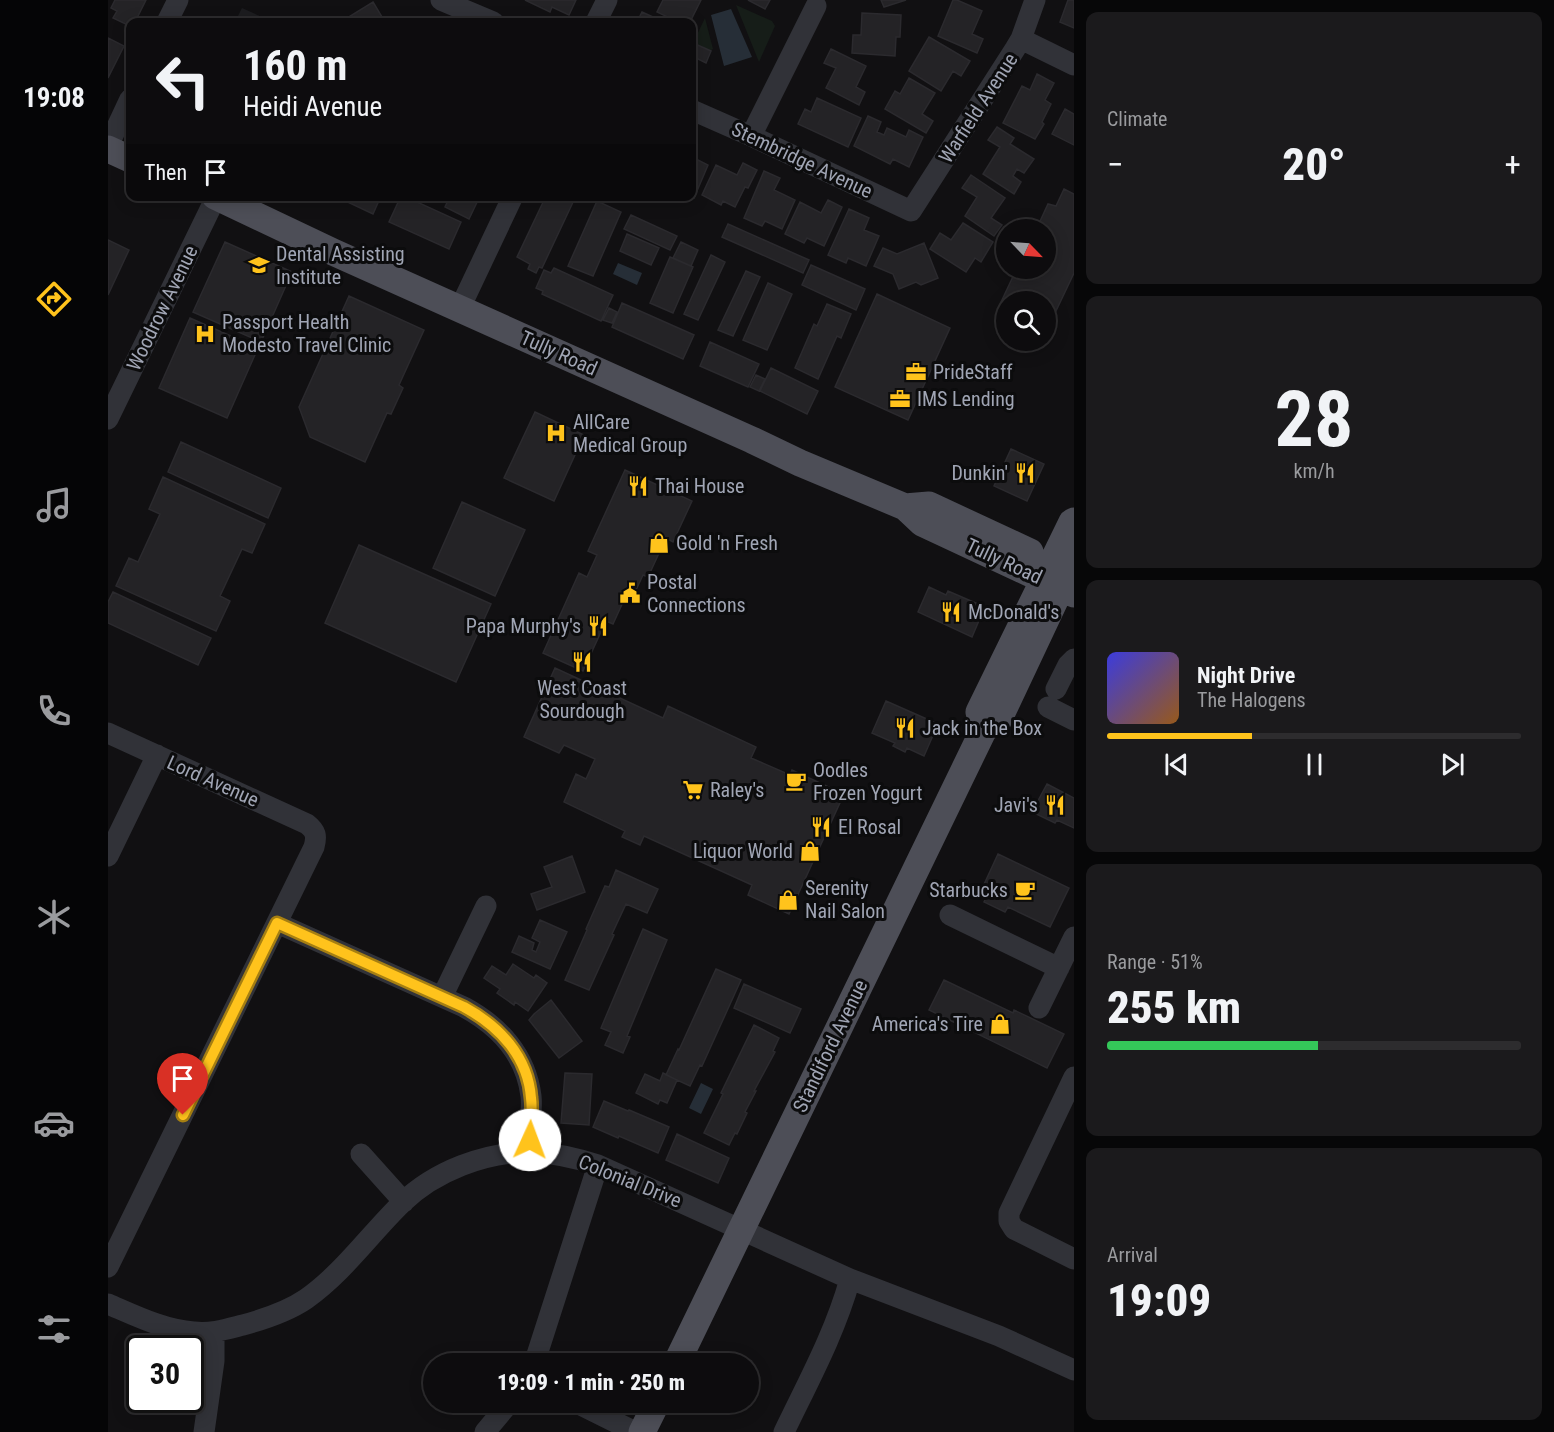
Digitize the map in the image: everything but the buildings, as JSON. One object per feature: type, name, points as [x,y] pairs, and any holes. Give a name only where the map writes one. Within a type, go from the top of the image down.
[{"type":"main road","points":[[108,147],[126,157]]},
{"type":"main road","name":"Tully Road","points":[[225,201],[800,463],[905,507],[929,505],[1064,575]]},
{"type":"main road","name":"Standiford Avenue","points":[[681,1353],[984,729],[979,712],[1064,575],[1074,521]]},
{"type":"main road","points":[[642,1432],[652,1413]]},
{"type":"street","points":[[169,18],[178,0]]},
{"type":"street","points":[[441,0],[484,18]]},
{"type":"street","points":[[598,18],[607,0]]},
{"type":"street","name":"Warfield Avenue","points":[[911,211],[1021,39],[1035,0]]},
{"type":"street","points":[[752,136],[816,6]]},
{"type":"street","points":[[1021,39],[1074,65]]},
{"type":"street","points":[[108,147],[126,108]]},
{"type":"street","name":"Stembridge Avenue","points":[[696,112],[911,211]]},
{"type":"street","name":"Woodrow Avenue","points":[[108,419],[214,201]]},
{"type":"street","points":[[460,308],[511,201]]},
{"type":"street","points":[[1074,658],[1068,665],[1052,698],[1074,720]]},
{"type":"street","name":"Lord Avenue","points":[[108,733],[307,824],[315,832],[314,847],[277,923]]},
{"type":"street","points":[[108,856],[157,755]]},
{"type":"street","points":[[442,997],[486,906]]},
{"type":"street","points":[[950,915],[1059,968]]},
{"type":"street","points":[[108,1268],[277,923],[442,997],[481,1016],[497,1029],[513,1047],[528,1078],[532,1098],[530,1152]]},
{"type":"street","points":[[1039,1008],[1074,937]]},
{"type":"street","points":[[1074,1077],[1009,1213],[1009,1221],[1014,1229],[1074,1259]]},
{"type":"street","name":"Colonial Drive","points":[[108,1304],[167,1328],[193,1332],[214,1332],[267,1319],[305,1300],[327,1282],[404,1202],[444,1173],[490,1157],[530,1152],[577,1158],[598,1165],[850,1279],[999,1336],[1074,1370]]},
{"type":"street","points":[[361,1154],[404,1202]]},
{"type":"street","points":[[538,1353],[598,1165]]},
{"type":"street","points":[[784,1432],[826,1343],[850,1279]]},
{"type":"street","points":[[204,1432],[214,1361],[214,1332]]},
{"type":"street","points":[[485,1432],[501,1413]]},
{"type":"street","points":[[597,1413],[635,1432]]},
{"type":"shaded area","points":[[736,5],[772,21],[775,26],[759,62]]},
{"type":"shaded area","points":[[242,8],[264,18],[237,18]]},
{"type":"shaded area","points":[[731,9],[752,57],[724,66],[711,15]]},
{"type":"shaded area","points":[[705,18],[713,49],[709,51],[696,44],[696,37]]},
{"type":"shaded area","points":[[618,263],[642,273],[637,285],[613,274]]},
{"type":"shaded area","points":[[701,1083],[713,1089],[701,1114],[689,1108]]},
{"type":"place","name":"Dental Assisting Institute","points":[[259,265]]},
{"type":"place","name":"Passport Health Modesto Travel Clinic","points":[[205,334]]},
{"type":"place","name":"PrideStaff","points":[[916,372]]},
{"type":"place","name":"IMS Lending","points":[[900,399]]},
{"type":"place","name":"AllCare Medical Group","points":[[556,433]]},
{"type":"place","name":"Dunkin'","points":[[1025,473]]},
{"type":"place","name":"Thai House","points":[[638,486]]},
{"type":"place","name":"Gold 'n Fresh","points":[[659,543]]},
{"type":"place","name":"Postal Connections","points":[[630,593]]},
{"type":"place","name":"McDonald's","points":[[951,612]]},
{"type":"place","name":"Papa Murphy's","points":[[598,626]]},
{"type":"place","name":"West Coast Sourdough","points":[[582,662]]},
{"type":"place","name":"Jack in the Box","points":[[905,728]]},
{"type":"place","name":"Oodles Frozen Yogurt","points":[[796,781]]},
{"type":"place","name":"Raley's","points":[[693,790]]},
{"type":"place","name":"Javi's","points":[[1055,805]]},
{"type":"place","name":"El Rosal","points":[[821,827]]},
{"type":"place","name":"Liquor World","points":[[810,851]]},
{"type":"place","name":"Starbucks","points":[[1025,890]]},
{"type":"place","name":"Serenity Nail Salon","points":[[788,900]]},
{"type":"place","name":"America's Tire","points":[[1000,1024]]},
{"type":"route","points":[[183,1115],[277,923],[464,1007],[481,1016],[497,1029],[513,1047],[528,1078],[532,1098],[530,1140]]}]
